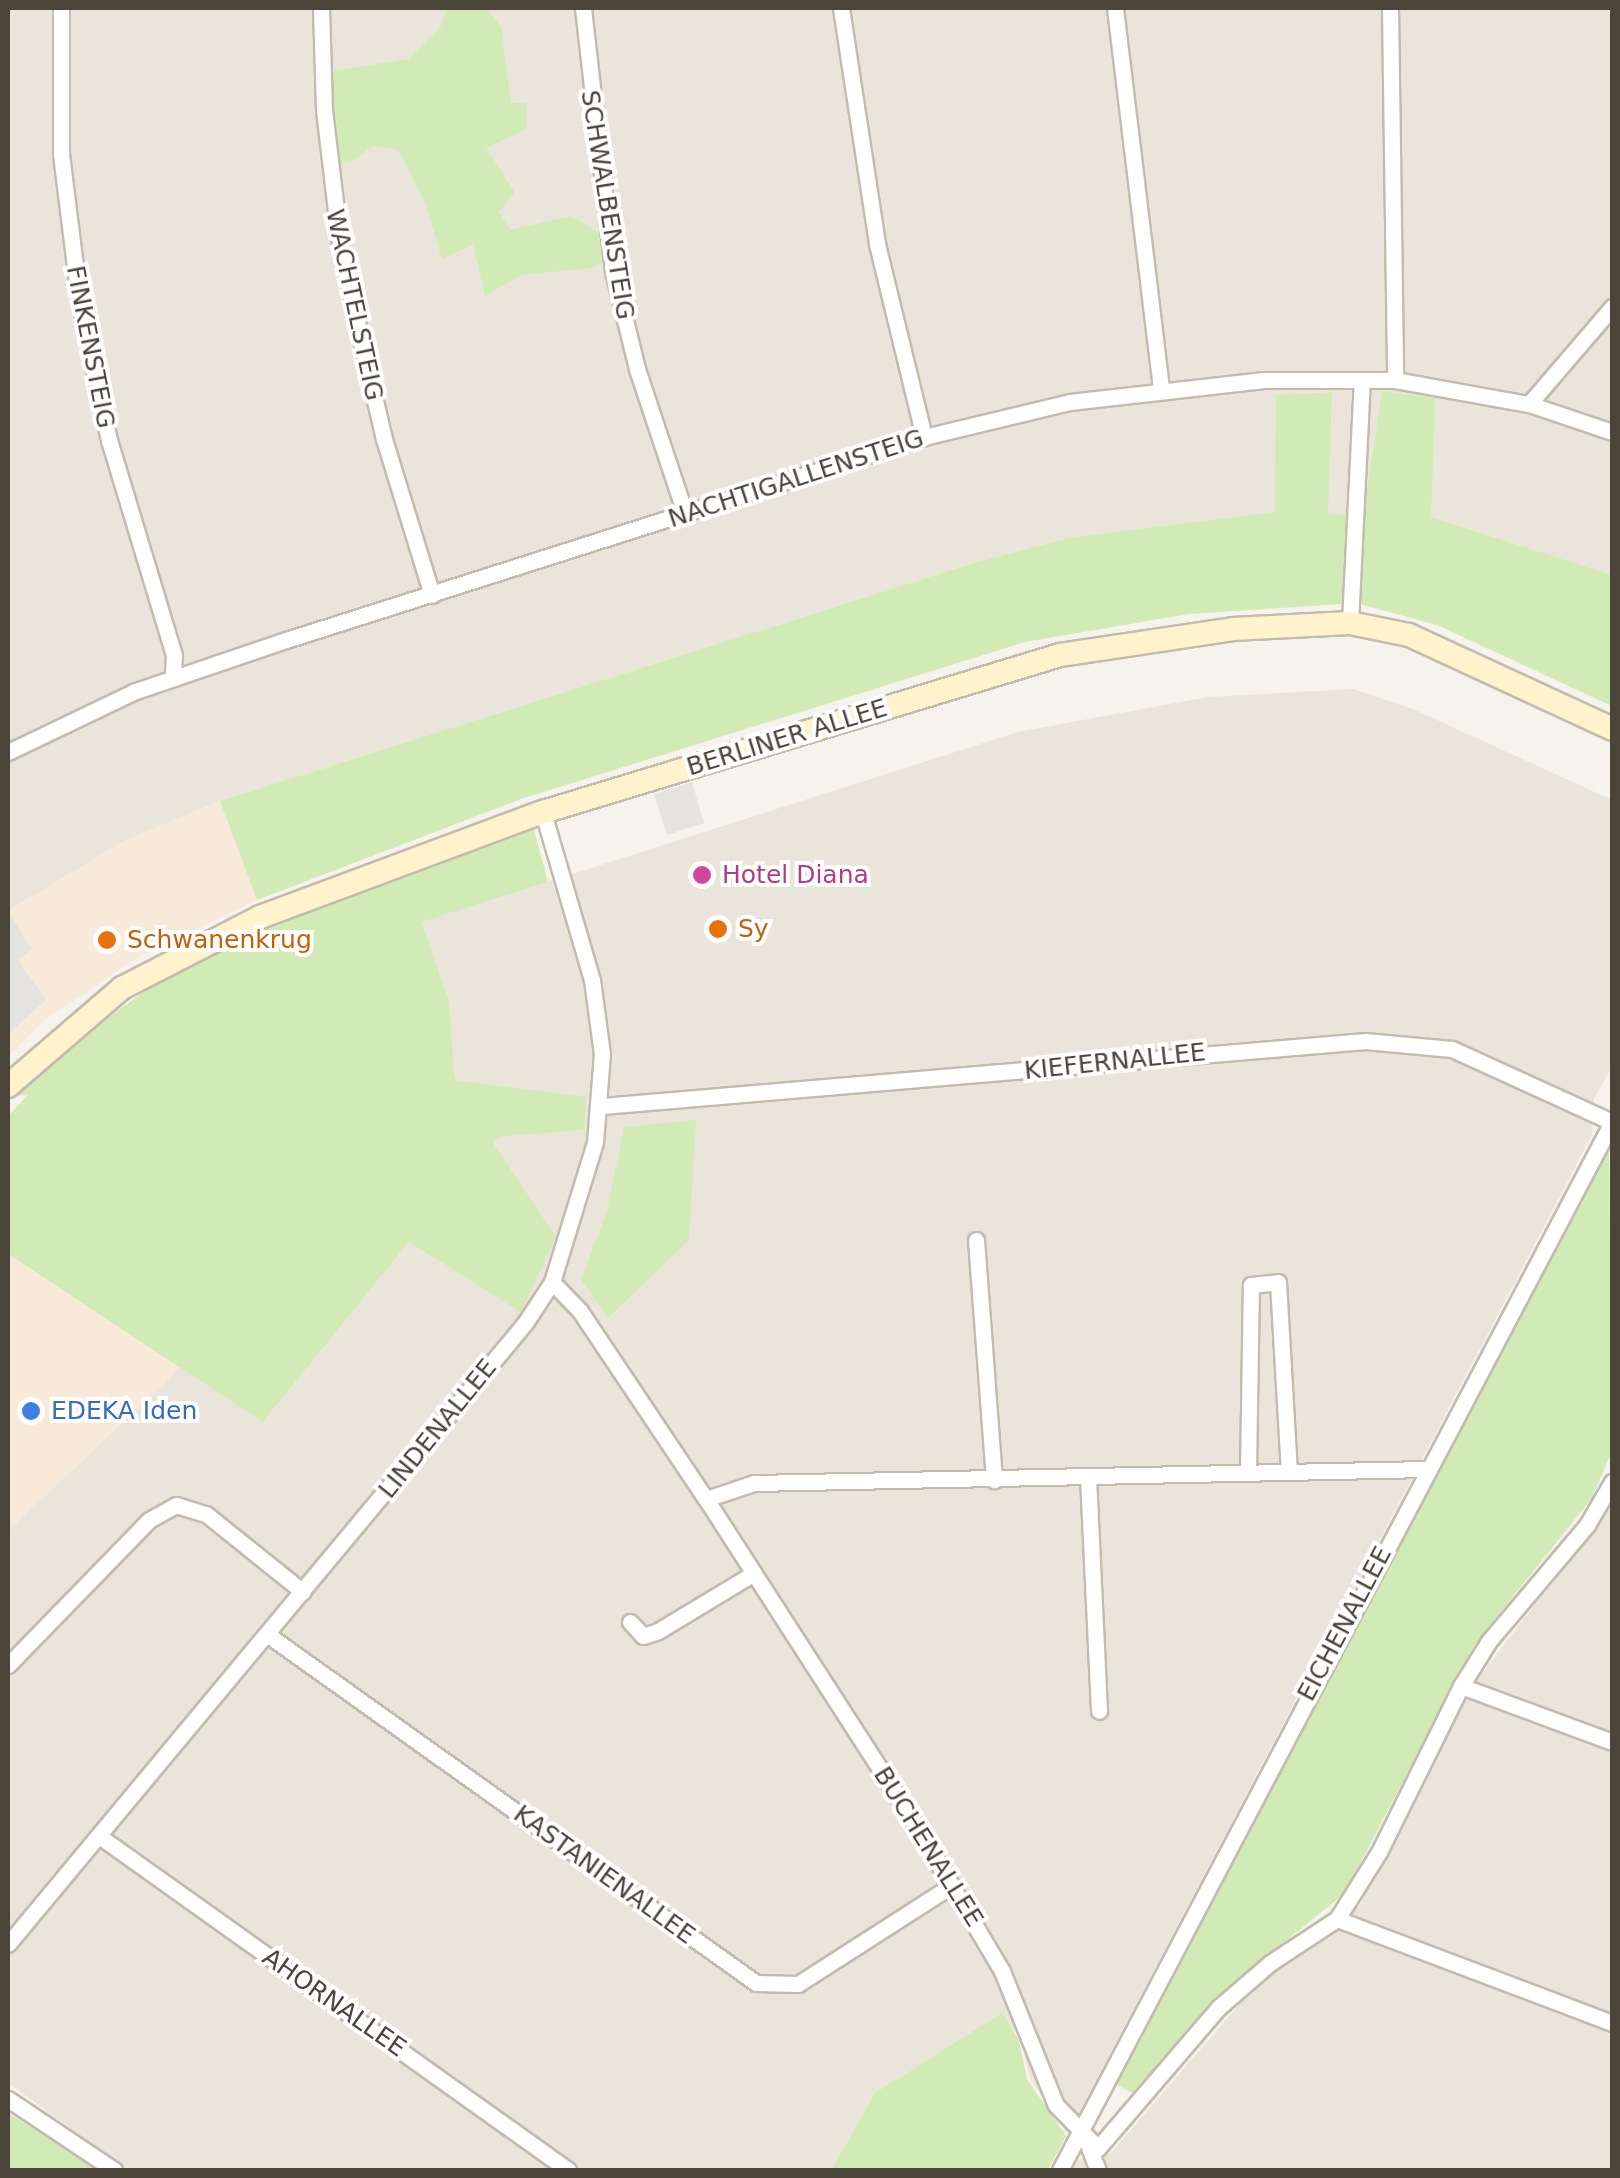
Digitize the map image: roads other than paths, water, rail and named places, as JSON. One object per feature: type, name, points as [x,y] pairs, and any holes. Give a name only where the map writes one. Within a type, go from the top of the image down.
[{"type":"main road","name":"BERLINER ALLEE","points":[[8,1086],[80,1020],[170,960],[278,910],[543,812],[1060,655],[1233,629],[1350,622],[1409,635],[1612,729]]},
{"type":"street","name":"FINKENSTEIG","points":[[61,8],[61,154],[80,306],[109,440],[174,655],[174,677]]},
{"type":"street","name":"WACHTELSTEIG","points":[[321,8],[324,110],[341,254],[379,422],[432,595]]},
{"type":"street","name":"SCHWALBENSTEIG","points":[[582,8],[613,271],[636,369],[685,514]]},
{"type":"street","points":[[841,8],[876,244],[924,437]]},
{"type":"street","points":[[1114,8],[1162,388]]},
{"type":"street","points":[[1390,8],[1395,380]]},
{"type":"street","points":[[1529,404],[1542,381],[1612,307]]},
{"type":"street","points":[[1350,622],[1362,380]]},
{"type":"street","name":"NACHTIGALLENSTEIG","points":[[8,752],[76,716],[174,677],[924,437],[1070,402],[1162,388],[1395,380],[1529,404],[1612,432]]},
{"type":"street","name":"LINDENALLEE","points":[[8,1944],[525,1323],[552,1282],[602,1106],[592,980],[543,812]]},
{"type":"street","name":"KIEFERNALLEE","points":[[602,1106],[1365,1041],[1452,1049],[1612,1122]]},
{"type":"street","name":"EICHENALLEE","points":[[1060,2170],[1426,1468],[1612,1122]]},
{"type":"street","points":[[976,1240],[994,1480]]},
{"type":"street","name":"BUCHENALLEE","points":[[552,1282],[580,1310],[706,1499],[952,1884],[1020,2006],[1056,2105],[1082,2128],[1098,2170]]},
{"type":"street","points":[[1248,1472],[1251,1285],[1278,1282],[1288,1471]]},
{"type":"street","points":[[706,1499],[754,1484],[1426,1468]]},
{"type":"street","points":[[1088,1477],[1099,1711]]},
{"type":"street","points":[[1082,2128],[1098,2148],[1218,2008],[1270,1963],[1337,1919],[1379,1852],[1461,1686],[1489,1641],[1587,1525],[1612,1482]]},
{"type":"street","points":[[8,1664],[150,1520],[176,1505],[206,1514],[302,1592]]},
{"type":"street","points":[[630,1622],[643,1636],[658,1631],[754,1574]]},
{"type":"street","name":"KASTANIENALLEE","points":[[268,1634],[756,1984],[798,1984],[952,1884]]},
{"type":"street","points":[[1461,1686],[1612,1742]]},
{"type":"street","name":"AHORNALLEE","points":[[99,1836],[568,2170]]},
{"type":"street","points":[[1337,1919],[1612,2023]]},
{"type":"street","points":[[8,2099],[114,2170]]},
{"type":"place","name":"Hotel Diana","points":[[702,875]]},
{"type":"place","name":"Sy","points":[[718,929]]},
{"type":"place","name":"Schwanenkrug","points":[[107,940]]},
{"type":"place","name":"EDEKA Iden","points":[[31,1411]]}]
